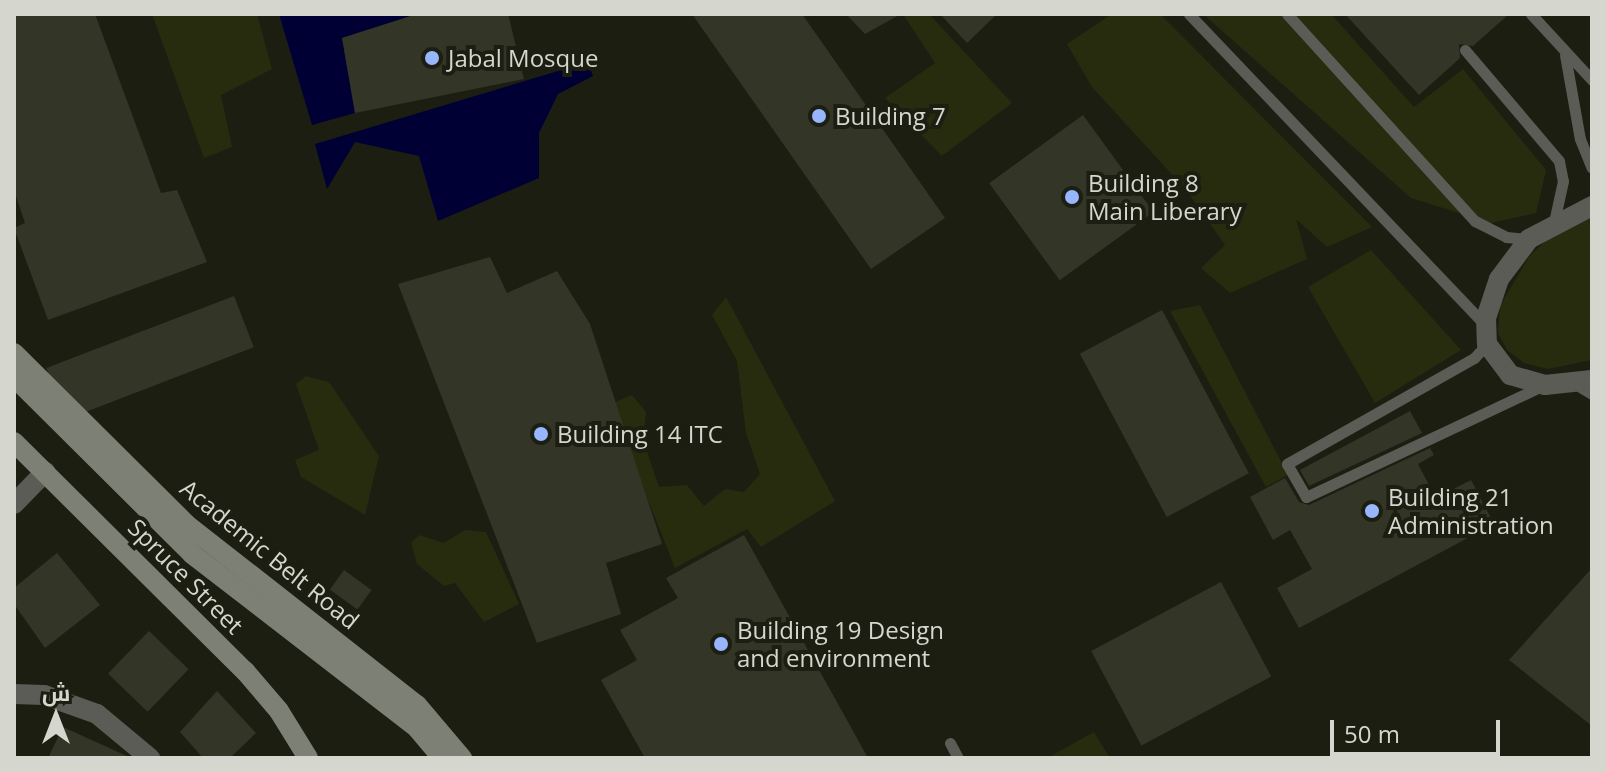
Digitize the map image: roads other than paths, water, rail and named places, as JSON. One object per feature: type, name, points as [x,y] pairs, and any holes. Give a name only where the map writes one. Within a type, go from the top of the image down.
[{"type":"street","points":[[1587,386],[1545,385],[1510,375],[1487,335],[1499,279],[1529,239],[1554,222],[1592,206]]},
{"type":"street","name":"Academic Belt Road","points":[[14,353],[186,524],[417,705],[462,758]]},
{"type":"street","name":"Academic Belt Road","points":[[14,377],[192,554],[417,728],[442,758]]},
{"type":"street","name":"Spruce Street","points":[[14,442],[245,671],[279,711],[308,758]]},
{"type":"street","points":[[14,504],[45,472]]},
{"type":"street","points":[[14,694],[44,695],[97,714],[150,758]]},
{"type":"lane","points":[[1189,14],[1487,335],[1474,358],[1287,464],[1306,497],[1545,385]]},
{"type":"lane","points":[[1287,14],[1475,221],[1506,237],[1529,239]]},
{"type":"lane","points":[[1531,14],[1565,55],[1592,80]]},
{"type":"lane","points":[[1465,50],[1559,161],[1563,181],[1554,222]]},
{"type":"lane","points":[[1565,55],[1580,139],[1592,168]]},
{"type":"lane","points":[[950,743],[958,758]]},
{"type":"place","name":"Jabal Mosque","points":[[432,58]]},
{"type":"place","name":"Building 7","points":[[819,116]]},
{"type":"place","name":"Building 8 Main Liberary","points":[[1072,197]]},
{"type":"place","name":"Building 14 ITC","points":[[541,434]]},
{"type":"place","name":"Building 21 Administration","points":[[1372,511]]},
{"type":"place","name":"Building 19 Design and environment","points":[[721,644]]}]
